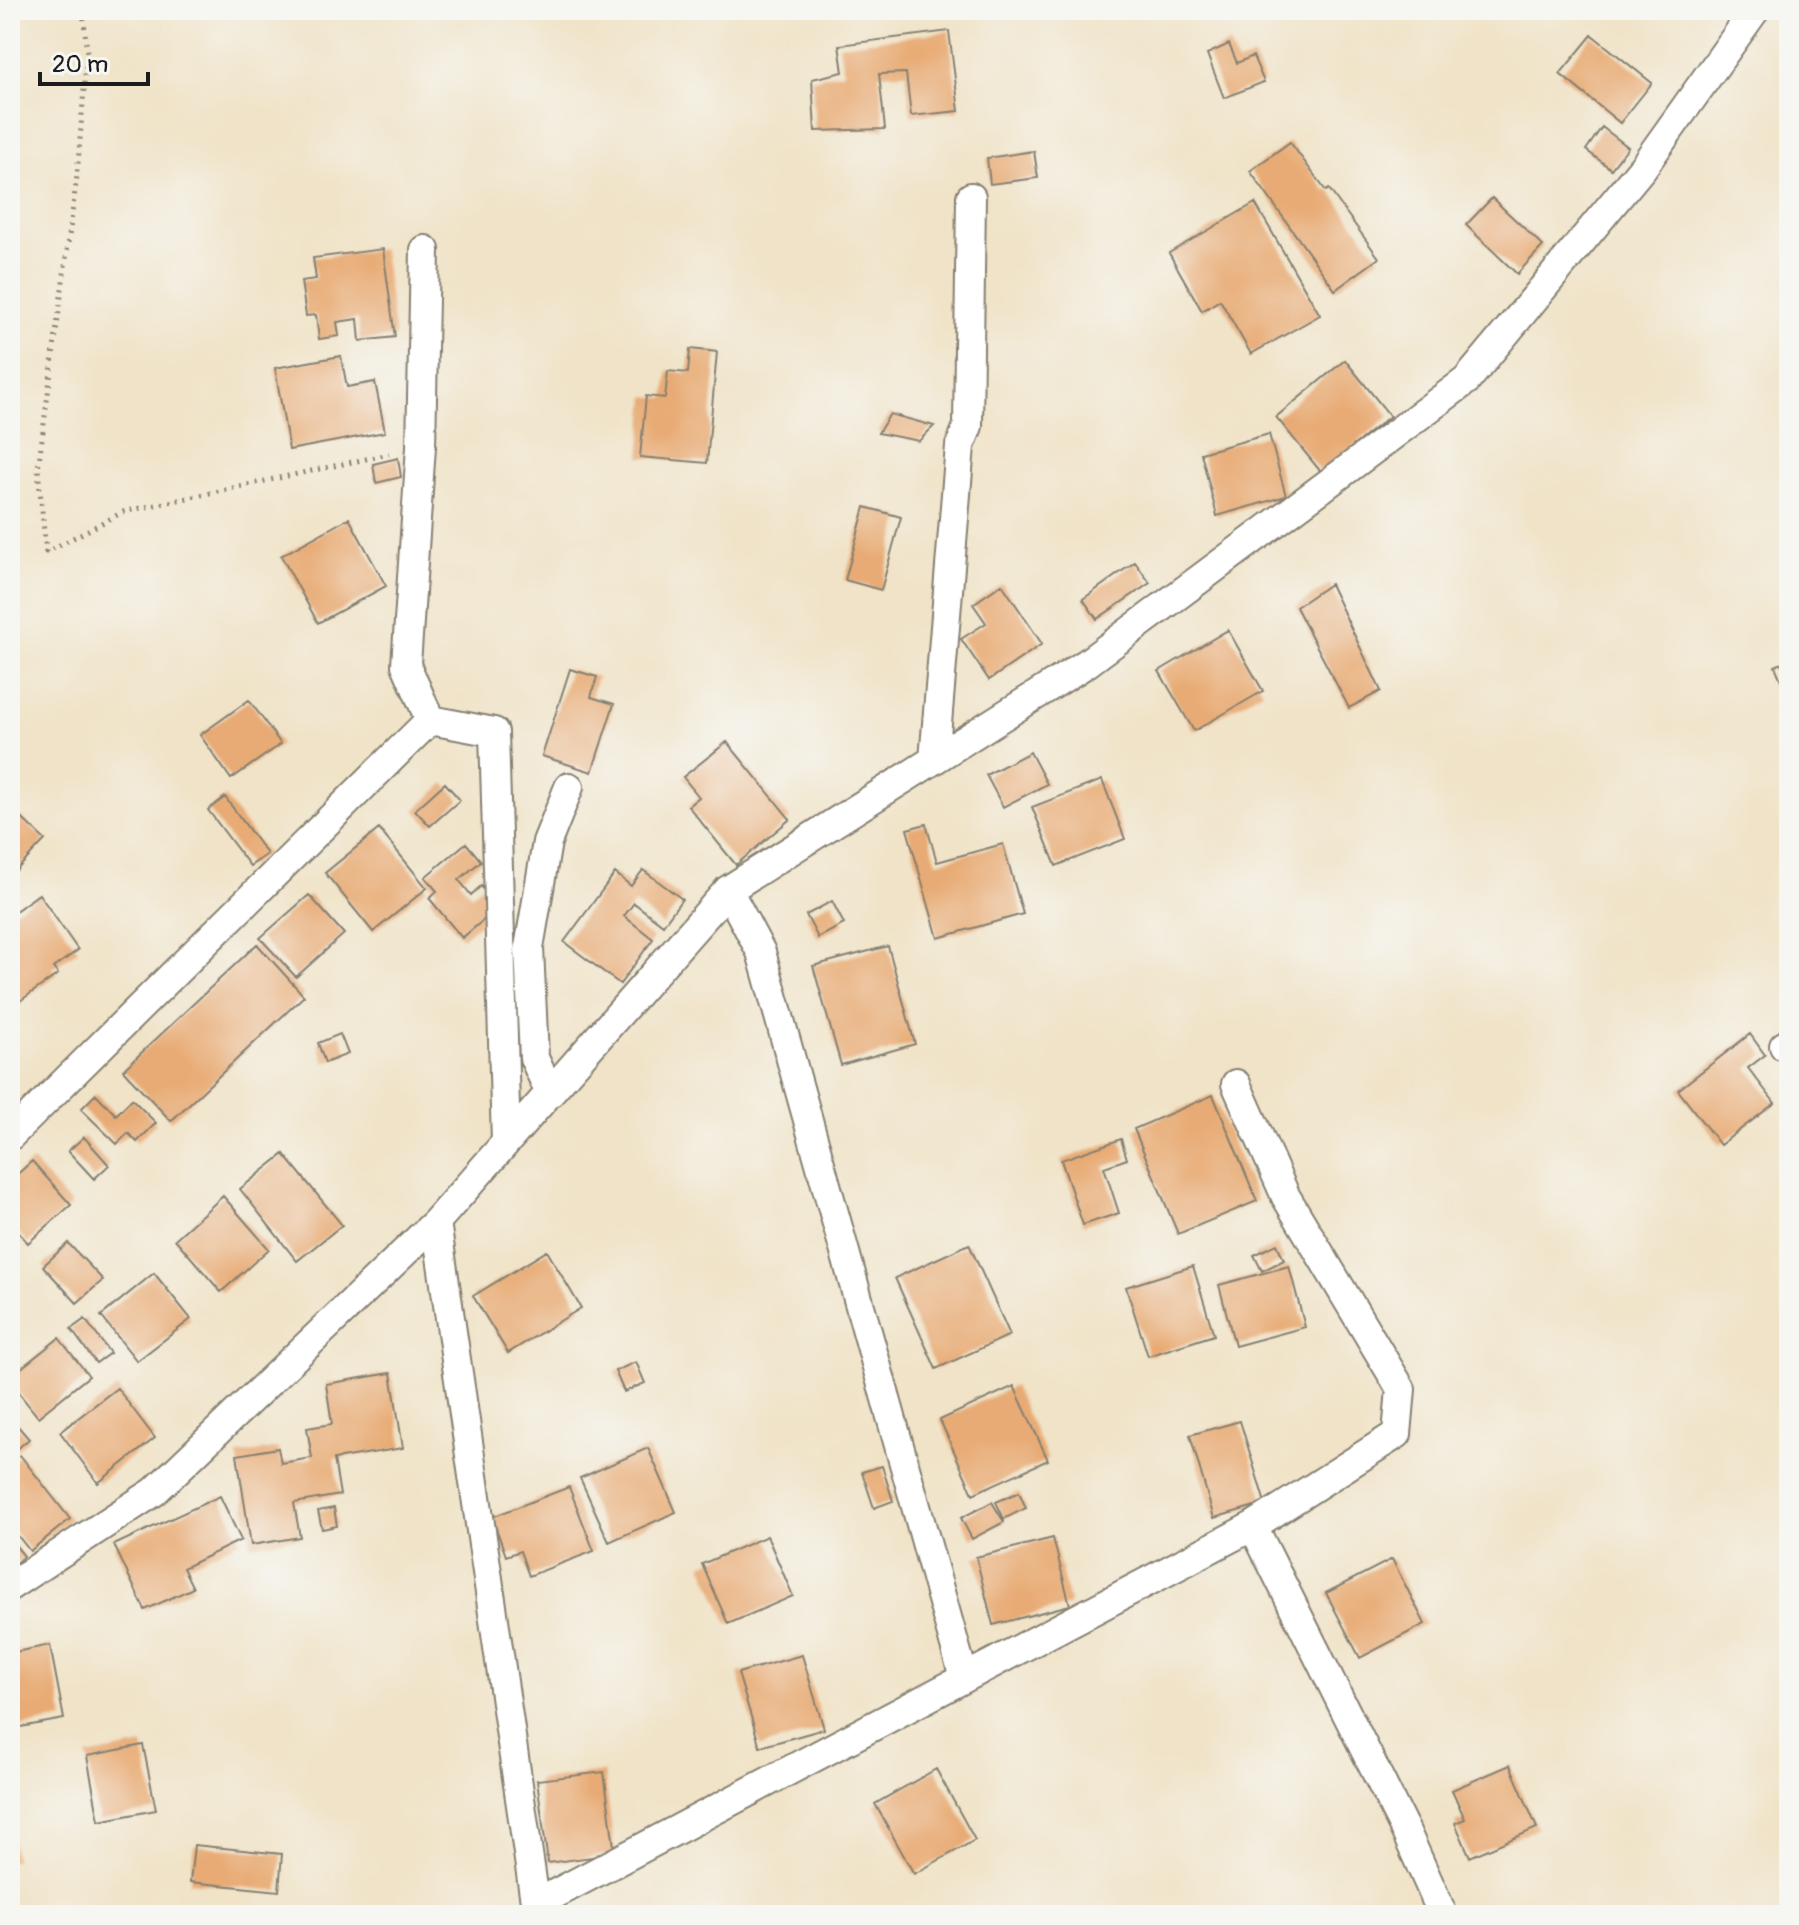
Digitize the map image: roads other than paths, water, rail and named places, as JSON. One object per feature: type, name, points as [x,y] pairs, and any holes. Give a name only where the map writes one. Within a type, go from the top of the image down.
[{"type":"street","points":[[10,1586],[154,1492],[436,1222],[728,890],[1087,663],[1467,380],[1643,167],[1755,10]]},
{"type":"street","points":[[934,760],[960,446],[968,426],[971,197]]},
{"type":"street","points":[[425,250],[421,447],[406,665],[430,720]]},
{"type":"street","points":[[10,1136],[430,720]]},
{"type":"street","points":[[430,720],[494,732],[506,1142]]},
{"type":"street","points":[[550,1093],[534,1058],[529,948],[547,842],[569,787]]},
{"type":"street","points":[[728,890],[761,952],[964,1678]]},
{"type":"street","points":[[436,1222],[536,1910],[964,1678],[1253,1526],[1397,1434],[1401,1389],[1286,1197],[1236,1084]]},
{"type":"street","points":[[1253,1526],[1406,1832],[1443,1915]]}]
